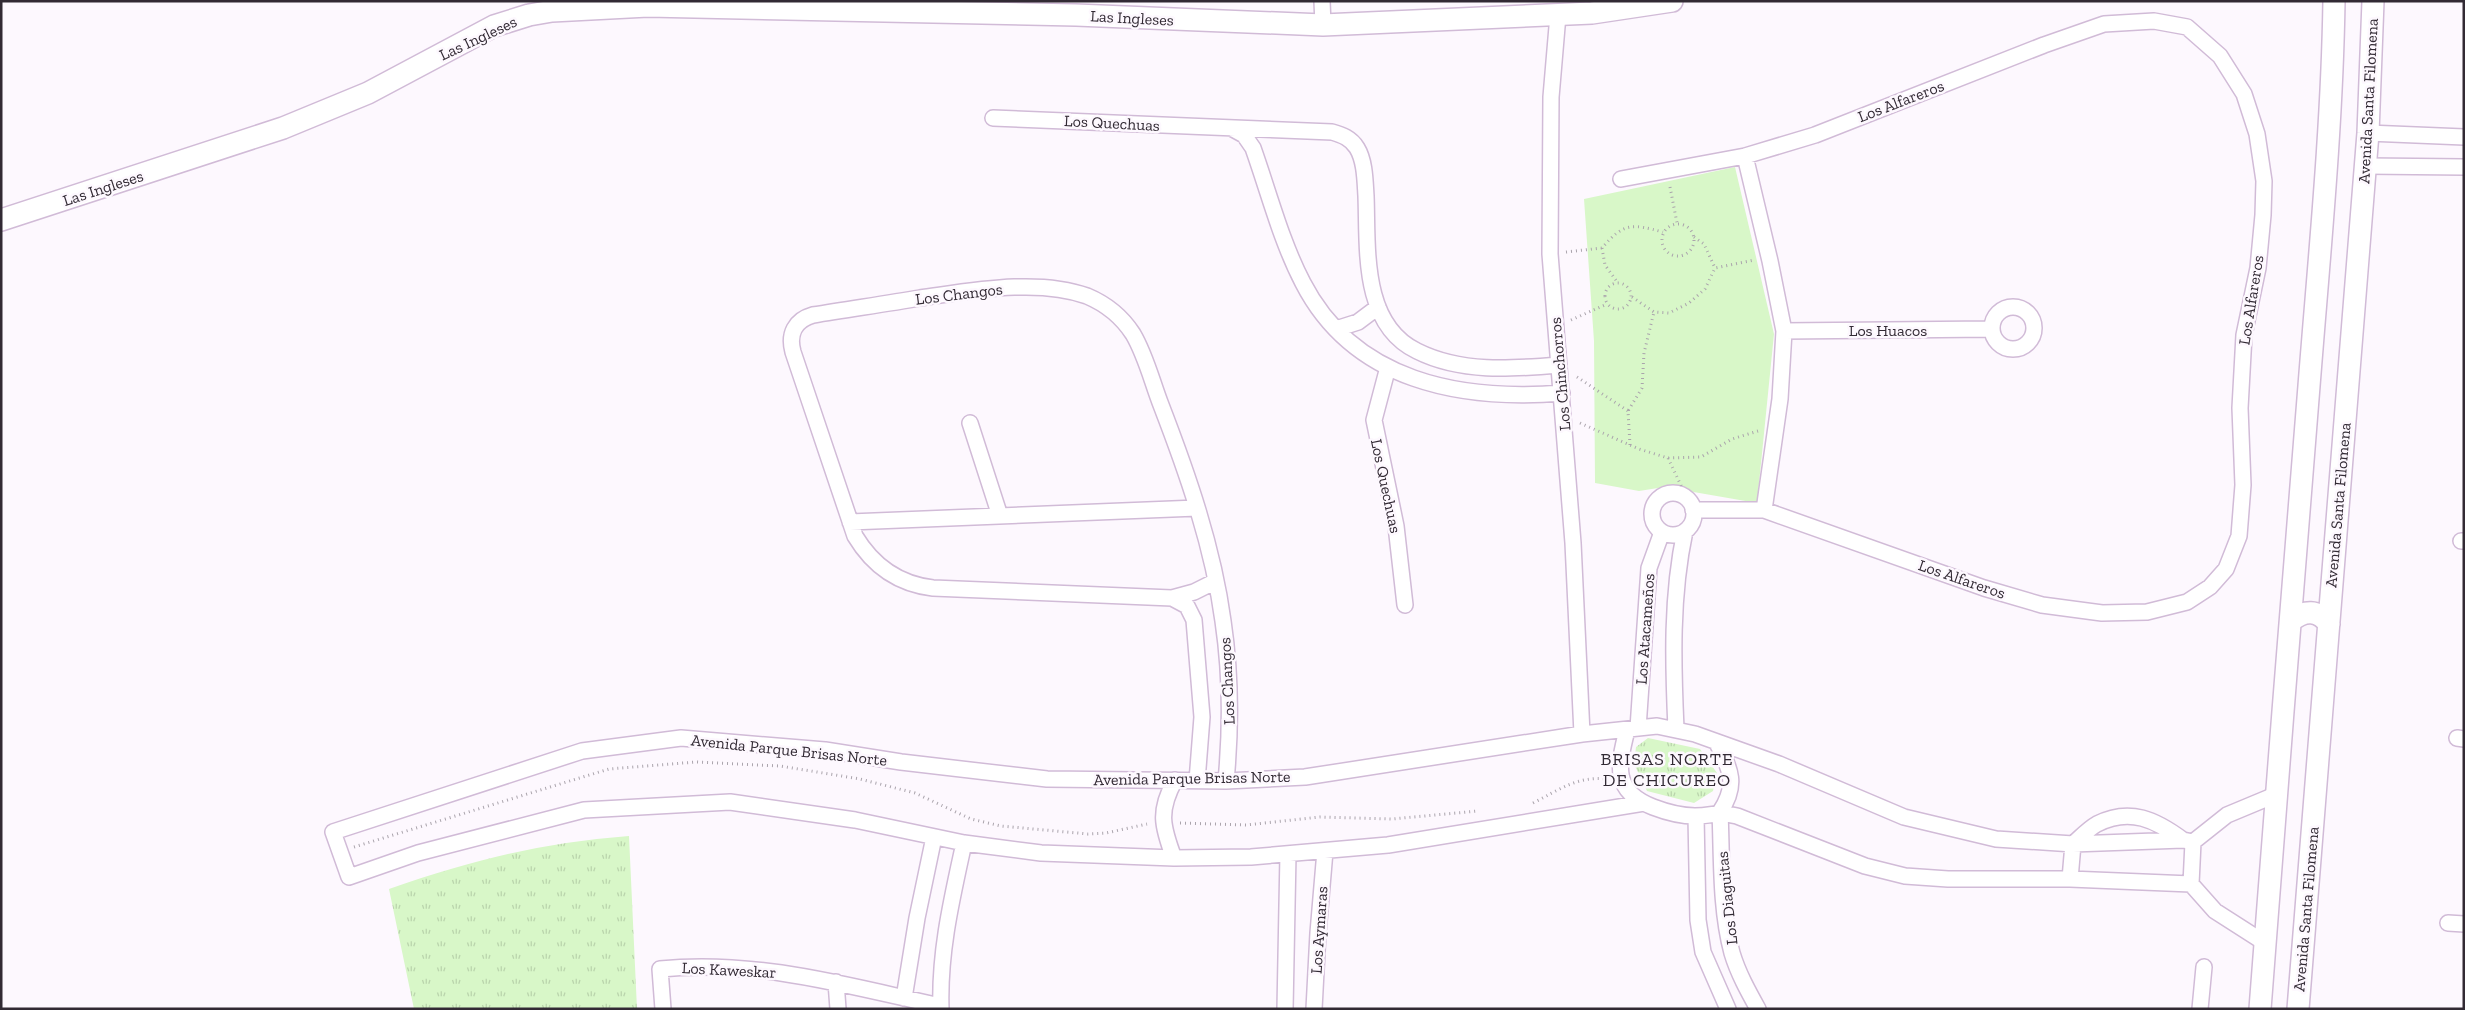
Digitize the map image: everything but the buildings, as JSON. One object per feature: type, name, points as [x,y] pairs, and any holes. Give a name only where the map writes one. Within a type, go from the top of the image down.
[{"type":"street","points":[[1322,1],[1323,25]]},
{"type":"street","name":"Las Ingleses","points":[[1,220],[283,128],[368,93],[494,26],[529,15],[552,11],[648,6],[1074,8],[1323,25],[1558,15],[1626,10],[1672,1]]},
{"type":"street","points":[[2260,1009],[2275,795],[2291,621],[2329,122],[2334,1]]},
{"type":"street","name":"Avenida Santa Filomena","points":[[2298,1009],[2366,166],[2374,1]]},
{"type":"street","name":"Los Chinchorros","points":[[1558,15],[1551,97],[1550,254],[1573,543],[1582,734]]},
{"type":"street","name":"Los Alfareros","points":[[1621,179],[1745,156],[1815,135],[2044,45],[2104,24],[2154,21],[2187,27],[2220,56],[2244,94],[2257,134],[2264,181],[2258,268],[2244,335],[2240,408],[2243,485],[2239,536],[2226,569],[2210,587],[2187,602],[2147,612],[2102,613],[2042,605],[1984,588],[1764,510],[1690,504]]},
{"type":"street","name":"Los Quechuas","points":[[993,118],[1332,132],[1343,135],[1357,148],[1365,180],[1368,247],[1374,294],[1383,319],[1392,332],[1415,350],[1448,362],[1501,369],[1559,365]]},
{"type":"street","points":[[1232,129],[1244,135],[1248,140],[1259,165],[1299,276],[1322,314],[1357,347],[1388,368],[1436,387],[1509,395],[1562,393]]},
{"type":"street","points":[[1259,165],[1259,154],[1264,145],[1272,137],[1285,131]]},
{"type":"street","points":[[2368,133],[2464,137]]},
{"type":"street","points":[[1745,156],[1770,257],[1784,331],[1776,426],[1764,510]]},
{"type":"street","points":[[2366,166],[2464,167]]},
{"type":"street","name":"Los Changos","points":[[1216,581],[1194,592],[1172,598],[920,586],[894,577],[872,560],[859,542],[850,522],[793,352],[791,336],[794,328],[799,322],[813,314],[966,291],[1003,288],[1052,289],[1080,294],[1100,302],[1123,321],[1140,348],[1197,508],[1216,581],[1223,620],[1230,688],[1226,781]]},
{"type":"street","points":[[1336,329],[1358,322],[1378,307]]},
{"type":"street","name":"Los Huacos","points":[[1784,331],[1992,329]]},
{"type":"street","name":"Los Quechuas","points":[[1388,368],[1374,420],[1396,526],[1405,605]]},
{"type":"street","points":[[970,423],[1000,516]]},
{"type":"street","points":[[1667,494],[1674,494],[1690,504],[1692,522],[1685,531],[1674,535],[1662,532],[1654,522],[1652,515],[1656,502],[1667,494]]},
{"type":"street","points":[[850,522],[1197,508]]},
{"type":"street","name":"Los Atacameños","points":[[1676,729],[1673,675],[1677,568],[1685,531]]},
{"type":"street","name":"Los Atacameños","points":[[1632,729],[1649,568],[1662,532]]},
{"type":"street","name":"Los Changos","points":[[1172,598],[1187,606],[1194,620],[1202,717],[1197,781]]},
{"type":"street","points":[[2291,621],[2302,614],[2312,612],[2324,618],[2328,624]]},
{"type":"street","name":"Avenida Parque Brisas Norte","points":[[340,852],[334,832],[582,751],[681,738],[825,750],[901,762],[1038,778],[1226,781],[1305,777],[1582,734],[1657,726],[1695,734],[1779,764],[1904,817],[1996,839],[2072,844],[2188,841]]},
{"type":"street","points":[[1632,729],[1620,770],[1624,784],[1631,796],[1662,810],[1696,816],[1720,812],[1770,828],[1813,847],[1865,866],[1905,876],[1948,879],[2070,879],[2191,884]]},
{"type":"street","points":[[1717,743],[1728,763],[1732,783],[1728,800],[1720,812]]},
{"type":"street","points":[[1174,858],[1163,822],[1162,809],[1166,796],[1175,780]]},
{"type":"street","points":[[2188,841],[2227,815],[2275,795]]},
{"type":"street","points":[[340,852],[349,877],[418,853],[584,810],[730,802],[855,820],[964,843],[1041,853],[1174,858],[1251,857],[1388,845],[1644,803]]},
{"type":"street","name":"Los Diaguitas","points":[[1720,812],[1725,914],[1732,953],[1744,983],[1758,1009]]},
{"type":"street","name":"Los Diaguitas","points":[[1696,816],[1698,920],[1703,952],[1728,1009]]},
{"type":"street","points":[[2070,879],[2072,844],[2096,824],[2127,817],[2144,817],[2162,825],[2188,841]]},
{"type":"street","points":[[904,998],[917,918],[934,837]]},
{"type":"street","points":[[2188,841],[2191,884],[2215,911],[2265,943]]},
{"type":"street","name":"Los Kaweskar","points":[[663,1009],[660,969],[687,966],[776,972],[836,982],[940,1007],[941,974],[950,910],[964,843]]},
{"type":"street","name":"Los Aymaras","points":[[1314,1009],[1325,851]]},
{"type":"street","name":"Los Aymaras","points":[[1286,1009],[1288,854]]},
{"type":"street","points":[[2448,923],[2464,924]]},
{"type":"street","points":[[2200,1009],[2204,968]]},
{"type":"street","points":[[836,982],[838,1009]]},
{"type":"path","points":[[1667,170],[1677,223]]},
{"type":"path","points":[[1602,248],[1605,265],[1618,283],[1626,286],[1632,297],[1654,312],[1669,313],[1689,303],[1705,290],[1715,268],[1704,244],[1687,227],[1677,223],[1672,224],[1663,232],[1662,238],[1665,250],[1677,256],[1689,251],[1692,247],[1694,236]]},
{"type":"path","points":[[1550,254],[1602,248],[1614,234],[1636,225],[1663,232]]},
{"type":"path","points":[[1715,268],[1770,257]]},
{"type":"path","points":[[1607,304],[1606,292],[1611,285],[1618,283]]},
{"type":"path","points":[[1607,304],[1620,309],[1628,305],[1632,297]]},
{"type":"path","points":[[1556,328],[1607,304]]},
{"type":"path","points":[[1630,446],[1628,411],[1642,388],[1644,353],[1654,312]]},
{"type":"path","points":[[1559,365],[1628,411]]},
{"type":"path","points":[[1564,415],[1630,446],[1668,458],[1701,457],[1732,439],[1776,426]]},
{"type":"path","points":[[1668,458],[1690,504]]},
{"type":"path","points":[[340,852],[609,769],[696,762],[780,766],[860,779],[915,793],[971,820],[1001,826],[1088,834],[1163,822],[1218,826],[1320,818],[1392,819],[1481,811]]},
{"type":"path","points":[[1524,806],[1569,783],[1580,780],[1610,780],[1624,784]]},
{"type":"green space","points":[[1735,167],[1774,334],[1757,503],[1682,490],[1658,488],[1639,491],[1595,483],[1594,341],[1584,199]]},
{"type":"green space","points":[[1648,738],[1700,749],[1717,773],[1713,791],[1694,803],[1647,791],[1634,764],[1636,747]]},
{"type":"green space","points":[[629,836],[637,1009],[414,1009],[389,889],[449,869],[507,854],[566,843]]},
{"type":"district","name":"BRISAS NORTE DE CHICUREO","points":[[1667,770]]}]
